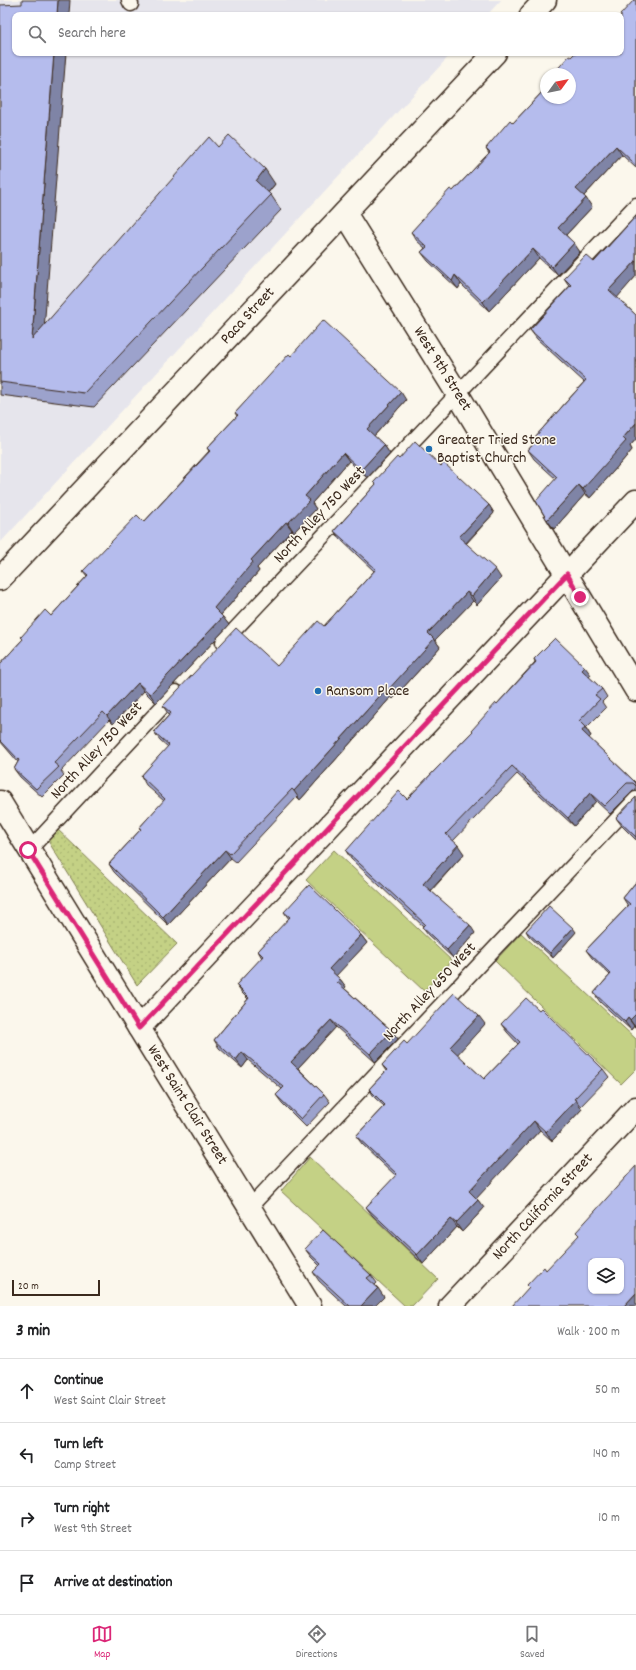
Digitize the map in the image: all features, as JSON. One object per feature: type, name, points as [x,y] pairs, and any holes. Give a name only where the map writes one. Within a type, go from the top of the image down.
[{"type":"street","points":[[533,12],[544,0]]},
{"type":"street","name":"Paca Street","points":[[0,579],[492,56]]},
{"type":"street","name":"West 9th Street","points":[[345,213],[457,393],[636,690]]},
{"type":"street","points":[[139,1028],[636,501]]},
{"type":"street","name":"West Saint Clair Street","points":[[0,802],[28,850],[310,1306]]},
{"type":"street","name":"North California Street","points":[[450,1306],[636,1108]]},
{"type":"lane","name":"North Alley 750 West","points":[[215,652],[457,393],[636,205]]},
{"type":"lane","name":"North Alley 750 West","points":[[28,850],[188,680]]},
{"type":"lane","name":"North Alley 650 West","points":[[250,1207],[636,799]]},
{"type":"shaded area","points":[[0,0],[501,0],[490,12],[12,12],[12,56],[449,56],[0,543]]},
{"type":"green space","points":[[55,827],[177,944],[137,985],[45,836]]},
{"type":"green space","points":[[334,850],[452,961],[424,991],[306,880]]},
{"type":"green space","points":[[521,933],[636,1039],[636,1069],[621,1084],[495,961]]},
{"type":"green space","points":[[310,1157],[438,1279],[412,1306],[405,1306],[281,1191]]},
{"type":"building","points":[[22,0],[58,0],[57,12],[12,12],[12,56],[54,56],[32,339],[209,137],[218,147],[229,135],[265,169],[256,181],[271,195],[84,393],[0,382],[0,5],[22,4]]},
{"type":"building","points":[[634,0],[636,0],[636,165],[616,146],[576,189],[586,198],[558,228],[574,243],[552,267],[533,249],[483,302],[455,275],[452,281],[421,252],[427,247],[411,232],[450,189],[453,191],[490,152],[486,148],[510,120],[513,123],[540,94],[540,104],[576,104],[576,68],[558,68],[569,56],[624,56],[623,12]]},
{"type":"building","points":[[636,216],[636,261],[609,290],[636,315],[636,423],[623,438],[626,441],[583,489],[579,485],[547,520],[536,501],[557,477],[528,450],[538,439],[535,437],[586,380],[530,330],[571,285],[564,278],[586,255],[594,262]]},
{"type":"building","points":[[323,320],[401,392],[367,429],[384,445],[361,470],[343,453],[305,496],[310,500],[288,523],[286,522],[251,560],[253,562],[214,608],[223,617],[150,694],[138,683],[107,716],[103,712],[54,763],[59,767],[36,789],[14,769],[19,760],[0,740],[0,664],[23,639],[21,637],[45,610],[51,616],[88,575],[83,571],[137,515],[144,522],[210,451],[207,448],[238,415],[235,413],[289,354],[291,356]]},
{"type":"building","points":[[415,441],[441,466],[444,463],[489,505],[459,537],[495,569],[472,596],[467,592],[428,633],[434,639],[387,691],[386,689],[294,791],[292,789],[230,854],[225,850],[163,917],[109,864],[141,829],[139,828],[165,799],[141,776],[169,745],[154,732],[171,713],[163,706],[236,628],[277,666],[318,621],[324,626],[376,569],[334,531],[376,484],[374,482],[397,457],[399,459]]},
{"type":"building","points":[[555,638],[585,667],[582,670],[602,689],[595,695],[600,699],[579,721],[585,727],[582,731],[636,783],[636,786],[633,783],[627,783],[604,806],[590,793],[568,818],[512,766],[446,834],[458,845],[423,884],[470,925],[447,950],[422,927],[425,924],[346,851],[399,791],[407,799],[473,731],[472,730],[496,703],[497,704],[536,662],[534,659]]},
{"type":"building","points":[[636,797],[636,837],[616,818]]},
{"type":"building","points":[[636,882],[636,1014],[630,1020],[628,1018],[625,1022],[594,993],[611,974],[586,950],[630,904],[623,898]]},
{"type":"building","points":[[309,885],[361,935],[329,969],[340,979],[337,982],[392,1031],[370,1054],[331,1020],[291,1062],[324,1094],[301,1119],[276,1095],[284,1087],[242,1052],[236,1060],[214,1040],[249,998],[236,985],[263,956],[258,951],[290,917],[284,912]]},
{"type":"building","points":[[549,906],[573,928],[550,953],[526,931]]},
{"type":"building","points":[[454,993],[479,1016],[450,1047],[484,1079],[520,1042],[501,1024],[526,998],[539,1010],[541,1008],[603,1069],[574,1099],[576,1100],[546,1132],[534,1121],[469,1191],[478,1200],[456,1223],[451,1219],[417,1255],[366,1207],[397,1174],[356,1136],[385,1105],[369,1089],[387,1070],[382,1065],[404,1041],[407,1044]]},
{"type":"building","points":[[636,1166],[636,1293],[624,1306],[512,1306],[529,1287],[527,1285],[544,1267],[546,1270],[579,1235],[576,1232]]},
{"type":"building","points":[[323,1230],[371,1275],[367,1278],[378,1288],[361,1306],[350,1306],[313,1272],[321,1264],[305,1249]]},
{"type":"place","name":"Greater Tried Stone Baptist Church","points":[[429,449]]},
{"type":"place","name":"Ransom Place","points":[[318,691]]},
{"type":"route","points":[[28,850],[139,1028],[567,574],[580,597]]}]
